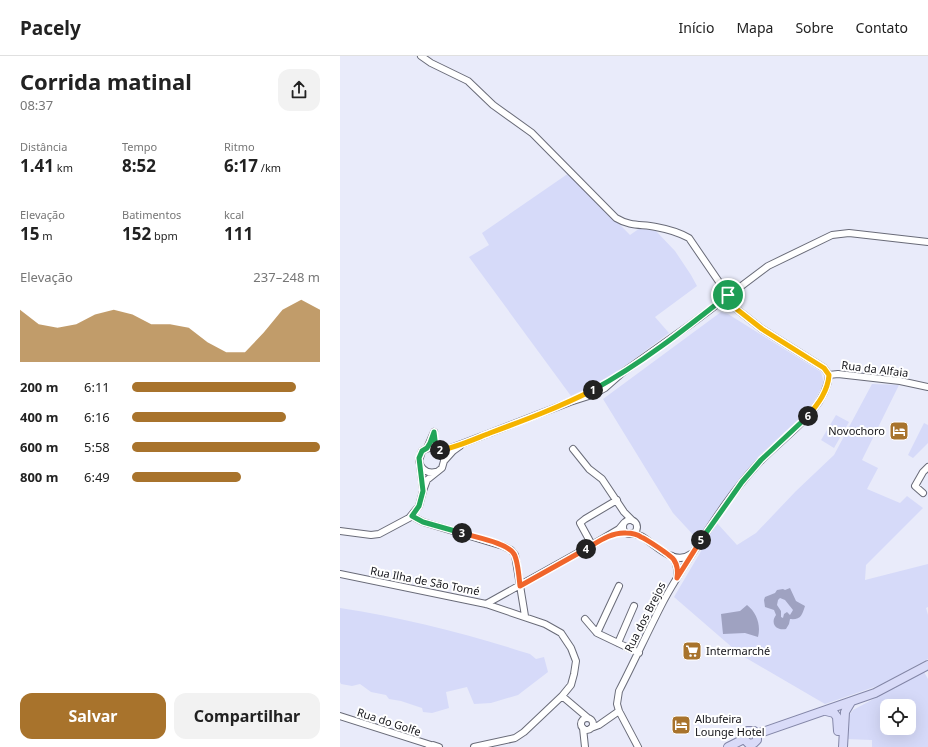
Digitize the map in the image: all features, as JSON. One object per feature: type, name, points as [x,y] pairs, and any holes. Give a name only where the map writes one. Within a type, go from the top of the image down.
[{"type":"main road","points":[[757,734],[875,693],[928,665]]},
{"type":"main road","points":[[843,747],[845,712],[852,702]]},
{"type":"main road","points":[[826,711],[834,713],[837,716],[839,724],[838,747]]},
{"type":"main road","points":[[728,747],[744,739],[744,735],[749,730],[754,731],[757,734]]},
{"type":"main road","points":[[744,739],[747,743],[754,745],[757,734]]},
{"type":"street","name":"Rua da Alfaia","points":[[421,56],[431,63],[468,81],[493,106],[532,133],[616,218],[625,223],[656,227],[690,238],[728,295],[734,307],[762,329],[824,368],[829,375],[838,374],[876,378],[928,387]]},
{"type":"street","points":[[427,448],[445,450],[570,402],[622,373],[691,324],[768,266],[832,235],[849,233],[928,242]]},
{"type":"street","name":"Rua dos Brejos","points":[[638,747],[619,711],[617,704],[619,691],[663,602],[685,564],[742,482],[761,460],[808,417],[817,406],[829,382],[829,375]]},
{"type":"street","points":[[340,531],[365,535],[379,534],[412,516],[419,506],[427,480],[442,468],[444,461],[443,453],[438,449],[434,432],[427,448],[420,454],[419,458],[423,491]]},
{"type":"street","points":[[444,461],[453,451],[464,443]]},
{"type":"street","points":[[573,450],[589,469],[602,479],[624,512],[655,546]]},
{"type":"street","points":[[420,465],[428,472],[436,472]]},
{"type":"street","points":[[923,493],[915,486],[923,472],[928,467]]},
{"type":"street","points":[[592,545],[580,523],[617,500]]},
{"type":"street","points":[[412,516],[423,522],[503,546],[511,550],[515,555],[525,616]]},
{"type":"street","name":"Rua Ilha de São Tomé","points":[[340,574],[486,604],[608,536],[619,529],[628,520],[635,523]]},
{"type":"street","points":[[624,523],[623,529],[629,533],[642,537],[675,558],[682,560],[685,564]]},
{"type":"street","points":[[629,533],[636,529],[635,523]]},
{"type":"street","name":"Rua Ilha de São Tomé","points":[[608,536],[629,533]]},
{"type":"street","points":[[675,558],[688,556],[694,552]]},
{"type":"street","points":[[675,558],[678,568],[677,578]]},
{"type":"street","points":[[598,633],[619,586]]},
{"type":"street","points":[[474,747],[515,738],[524,732],[562,696],[571,685],[576,661],[571,648],[562,633],[525,616],[486,604]]},
{"type":"street","points":[[618,643],[634,606]]},
{"type":"street","points":[[585,619],[598,633],[639,653]]},
{"type":"street","points":[[562,696],[589,719],[599,725]]},
{"type":"street","points":[[578,710],[586,727]]},
{"type":"street","points":[[586,727],[599,725],[619,711]]},
{"type":"street","name":"Rua do Golfe","points":[[340,716],[430,746],[436,745],[439,747]]},
{"type":"street","points":[[584,744],[586,727],[583,719],[589,719],[593,723],[586,727]]},
{"type":"street","points":[[404,737],[420,747]]},
{"type":"shaded area","points":[[569,173],[630,235],[640,228],[656,231],[675,251],[697,286],[655,317],[669,333],[610,377],[571,396],[469,257],[489,245],[482,233]]},
{"type":"shaded area","points":[[721,312],[728,314],[821,372],[824,383],[810,409],[768,448],[741,478],[697,539],[673,513],[603,399]]},
{"type":"shaded area","points":[[872,384],[899,385],[862,460],[878,468],[867,489],[900,503],[907,496],[923,508],[866,565],[865,580],[928,564],[928,607],[926,608],[928,615],[928,659],[880,685],[825,704],[741,655],[674,597],[704,546],[716,522],[737,545],[756,533],[796,491],[834,455]]},
{"type":"shaded area","points":[[836,415],[849,422],[834,448],[821,440]]},
{"type":"shaded area","points":[[924,423],[928,425],[928,443],[913,458],[908,455]]},
{"type":"shaded area","points":[[790,588],[796,601],[805,606],[799,618],[790,619],[786,629],[779,629],[774,623],[774,618],[776,615],[774,610],[765,607],[764,600],[765,597],[775,593],[777,590],[785,590]],"holes":[[[780,598],[785,600],[793,610],[790,615],[787,612],[784,614],[783,618],[781,617],[781,611],[777,605]]]},
{"type":"shaded area","points":[[747,605],[756,615],[759,628],[758,637],[745,633],[723,634],[721,614],[740,611]]},
{"type":"shaded area","points":[[340,608],[459,633],[530,654],[536,659],[544,657],[548,672],[518,695],[491,703],[474,704],[467,687],[446,692],[449,708],[432,713],[423,712],[422,708],[401,701],[389,699],[386,695],[371,692],[360,684],[352,686],[341,684]]},
{"type":"shaded area","points":[[924,672],[928,679],[928,747],[872,747],[872,740],[846,739],[846,719],[853,710]]},
{"type":"place","name":"Novochoro","points":[[899,431]]},
{"type":"place","name":"Intermarché","points":[[692,651]]},
{"type":"place","name":"Albufeira Lounge Hotel","points":[[681,725]]},
{"type":"route","points":[[728,295],[734,307],[762,329],[824,368],[829,375],[829,382],[817,406],[808,417],[778,443],[742,482],[710,527],[677,578],[678,568],[672,556],[642,537],[632,533],[626,533],[608,536],[520,586],[515,555],[511,550],[503,546],[423,522],[412,516],[419,506],[423,491],[419,461],[420,454],[427,448],[434,432],[436,448],[445,450],[570,402],[622,373],[691,324],[728,295]]}]
